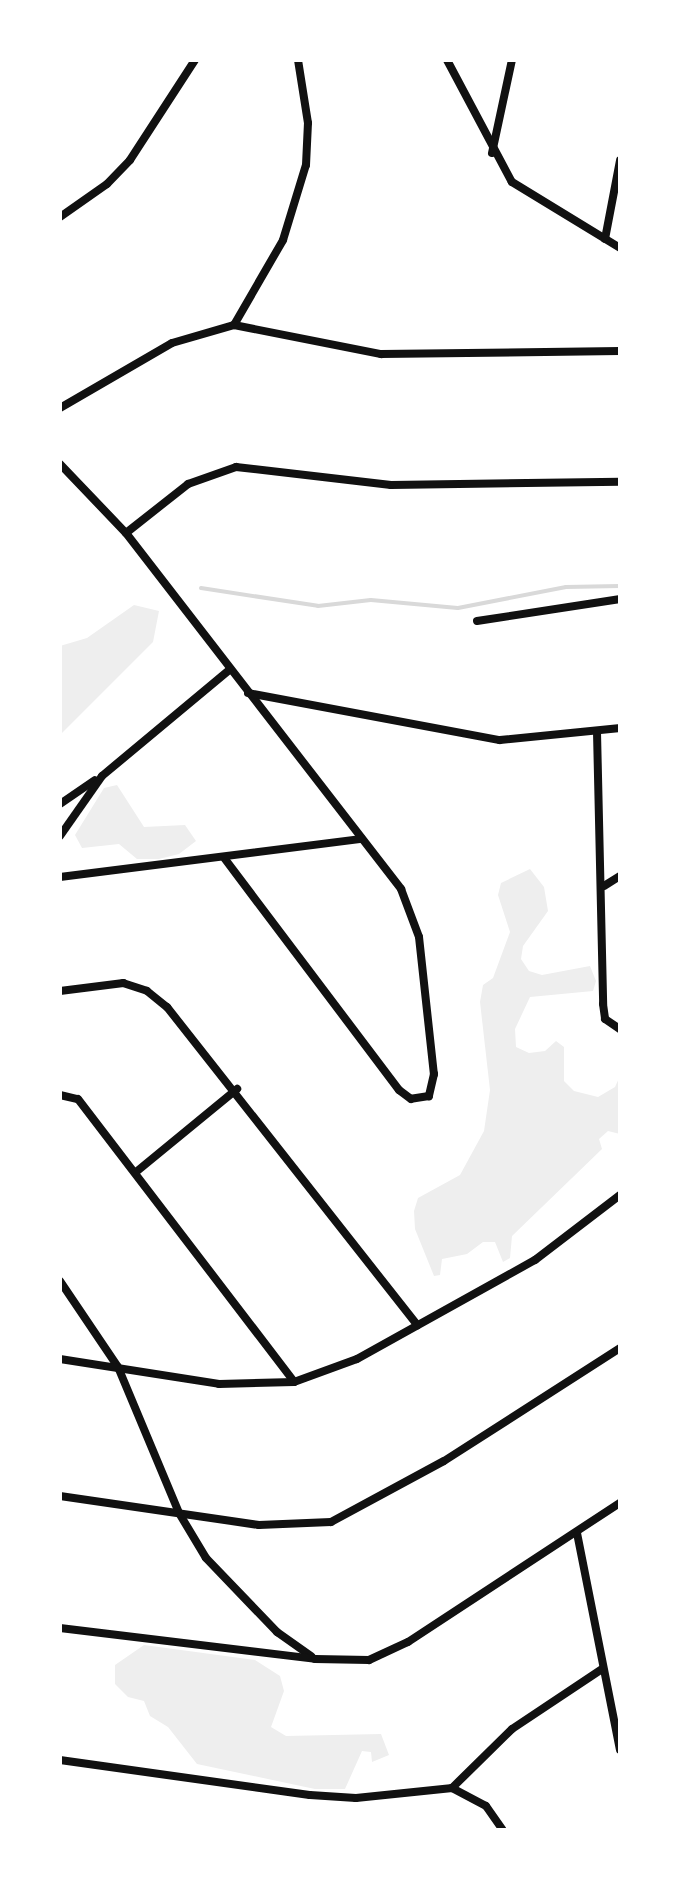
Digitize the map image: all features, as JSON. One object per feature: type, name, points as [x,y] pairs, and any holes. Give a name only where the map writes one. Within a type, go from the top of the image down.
[{"type":"street","points":[[60,217],[96,194],[130,160],[195,60]]},
{"type":"street","points":[[234,325],[283,240],[306,165],[307,109],[298,60]]},
{"type":"street","points":[[447,60],[492,154],[512,182],[620,248]]},
{"type":"street","points":[[492,154],[512,60]]},
{"type":"street","points":[[605,239],[620,160]]},
{"type":"street","points":[[60,408],[172,343],[234,325],[381,354],[620,351]]},
{"type":"street","points":[[60,464],[126,533],[362,839],[413,911],[434,1074],[429,1096],[411,1099],[399,1090],[225,859]]},
{"type":"street","points":[[126,533],[188,484],[236,467],[391,485],[620,482]]},
{"type":"street","points":[[477,621],[620,599]]},
{"type":"street","points":[[60,804],[102,776],[229,670]]},
{"type":"street","points":[[247,693],[500,740],[620,728]]},
{"type":"street","points":[[597,732],[604,886],[603,1004],[605,1019],[620,1029]]},
{"type":"street","points":[[60,836],[102,776]]},
{"type":"street","points":[[60,877],[225,859],[362,839]]},
{"type":"street","points":[[604,886],[620,876]]},
{"type":"street","points":[[60,991],[123,983],[147,991],[237,1089],[417,1325]]},
{"type":"street","points":[[136,1172],[237,1089]]},
{"type":"street","points":[[60,1095],[78,1099],[294,1382]]},
{"type":"street","points":[[60,1359],[219,1384],[294,1382],[357,1359],[535,1260],[620,1195]]},
{"type":"street","points":[[60,1281],[118,1367],[179,1513],[206,1558],[237,1594],[315,1659]]},
{"type":"street","points":[[60,1496],[259,1525],[331,1522],[444,1461],[620,1348]]},
{"type":"street","points":[[60,1628],[315,1659],[369,1660],[389,1653],[620,1503]]},
{"type":"street","points":[[577,1533],[620,1750]]},
{"type":"street","points":[[452,1788],[512,1729],[602,1669]]},
{"type":"street","points":[[60,1760],[310,1795],[356,1798],[452,1788],[486,1806],[503,1830]]},
{"type":"shaded area","points":[[134,605],[159,611],[153,642],[60,735],[60,646],[87,638]]},
{"type":"shaded area","points":[[117,785],[144,827],[185,825],[196,841],[179,854],[159,859],[137,859],[119,844],[82,848],[75,835],[104,788]]},
{"type":"shaded area","points":[[530,869],[544,887],[548,911],[523,946],[521,959],[529,971],[542,975],[590,966],[596,981],[593,991],[530,997],[515,1029],[516,1047],[529,1053],[545,1051],[556,1041],[564,1047],[564,1081],[574,1091],[598,1097],[615,1087],[620,1076],[620,1134],[608,1131],[599,1139],[602,1149],[512,1236],[510,1258],[503,1262],[495,1242],[483,1242],[467,1254],[442,1259],[440,1275],[434,1276],[415,1229],[414,1211],[418,1198],[460,1175],[484,1131],[490,1090],[480,1002],[483,985],[493,978],[510,932],[498,895],[501,883]]},
{"type":"shaded area","points":[[144,1645],[255,1660],[280,1676],[284,1691],[271,1727],[286,1736],[381,1734],[389,1755],[372,1762],[371,1752],[362,1751],[345,1789],[315,1789],[197,1764],[168,1727],[150,1716],[144,1701],[128,1697],[115,1684],[115,1665]]},
{"type":"waterway","points":[[201,588],[318,606],[371,600],[458,608],[566,587],[620,586]]}]
